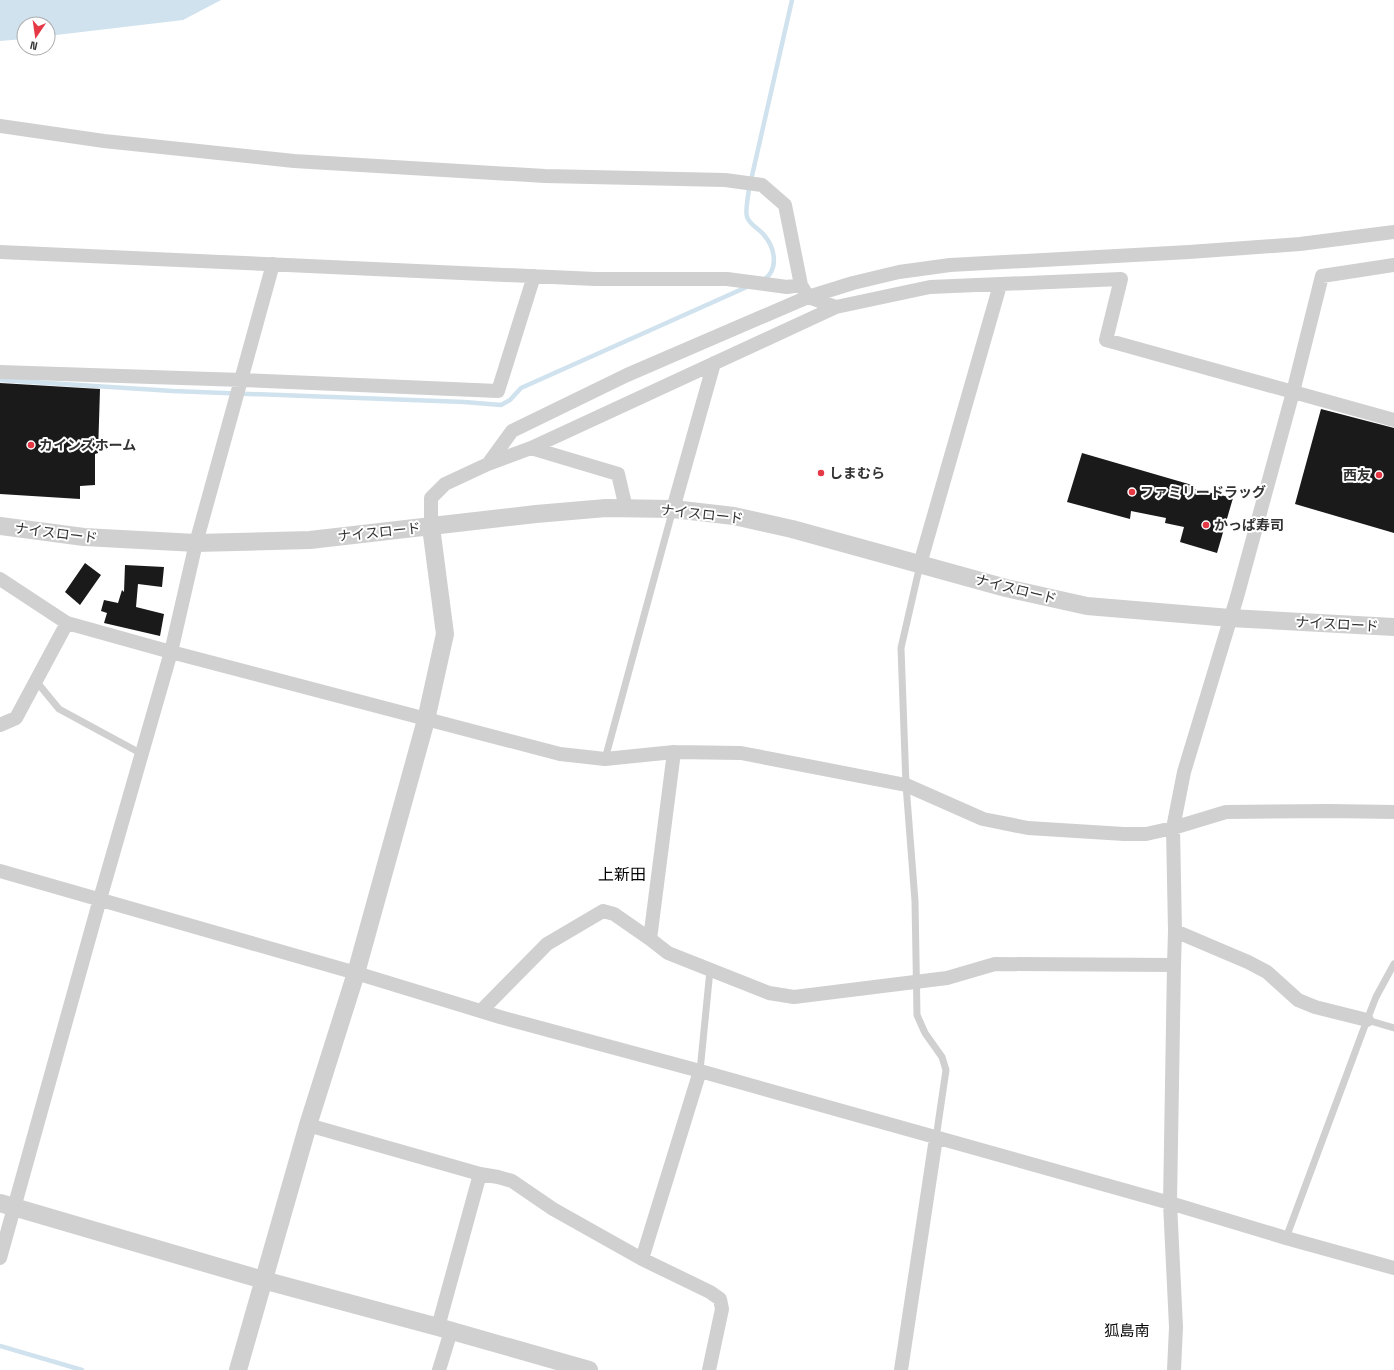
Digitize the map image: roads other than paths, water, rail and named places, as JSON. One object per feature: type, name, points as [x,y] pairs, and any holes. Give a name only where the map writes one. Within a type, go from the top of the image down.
[{"type":"street","points":[[0,126],[104,141],[294,161],[545,176],[725,180],[762,185],[785,205],[802,285],[808,297],[836,307]]},
{"type":"street","points":[[488,464],[512,431],[627,374],[808,297],[853,283],[899,272],[950,265],[1189,252],[1284,245],[1394,232]]},
{"type":"street","points":[[0,252],[595,279],[727,279],[787,287],[802,285]]},
{"type":"street","points":[[0,1258],[7,1206],[100,899],[171,652],[196,543],[273,264]]},
{"type":"street","points":[[1174,1370],[1176,1327],[1170,1203],[1174,965],[1176,931],[1173,828],[1184,772],[1230,618],[1293,392],[1322,276],[1394,265]]},
{"type":"street","points":[[0,372],[242,380],[498,391],[534,276]]},
{"type":"street","points":[[238,1370],[308,1125],[356,973],[426,720],[446,634],[431,526],[431,498],[445,484],[488,464],[531,448],[836,307],[930,287],[1121,279],[1106,340],[1394,420]]},
{"type":"street","points":[[920,564],[1000,285]]},
{"type":"street","points":[[673,509],[714,363]]},
{"type":"street","points":[[531,448],[618,474],[626,508]]},
{"type":"street","name":"ナイスロード","points":[[0,526],[84,537],[196,543],[310,540],[536,514],[606,508],[673,509],[734,516],[792,529],[1006,588],[1087,606],[1230,618],[1394,627]]},
{"type":"street","points":[[0,579],[67,622],[171,652],[560,754],[605,759],[674,752],[741,753],[906,785],[983,819],[1028,828],[1146,834],[1173,828],[1226,812],[1394,812]]},
{"type":"street","points":[[0,725],[16,718],[67,622]]},
{"type":"street","points":[[650,939],[674,752]]},
{"type":"street","points":[[0,871],[356,973],[481,1011],[1170,1203],[1286,1238],[1394,1268]]},
{"type":"street","points":[[481,1011],[547,944],[603,912],[614,914],[668,953],[769,993],[794,997],[947,978],[995,964],[1174,965]]},
{"type":"street","points":[[1176,931],[1248,962],[1267,972],[1298,1000],[1366,1020]]},
{"type":"street","points":[[642,1259],[700,1071]]},
{"type":"street","points":[[308,1125],[512,1182],[553,1209],[642,1259],[710,1292],[720,1299],[722,1310],[709,1370]]},
{"type":"street","points":[[901,1370],[936,1138]]},
{"type":"street","points":[[439,1370],[444,1329],[480,1174]]},
{"type":"street","points":[[7,1206],[263,1280],[589,1370]]},
{"type":"lane","points":[[605,759],[673,509]]},
{"type":"lane","points":[[920,564],[901,648],[906,785],[915,901],[917,1015],[925,1033],[942,1057],[946,1070],[936,1138]]},
{"type":"lane","points":[[36,681],[59,709],[142,754]]},
{"type":"lane","points":[[1286,1238],[1366,1020],[1376,996],[1394,964]]},
{"type":"lane","points":[[700,1071],[710,970]]},
{"type":"lane","points":[[1366,1020],[1394,1028]]},
{"type":"water","points":[[0,0],[221,0],[183,20],[56,35],[56,16],[16,16],[16,40],[0,41]]},
{"type":"waterway","points":[[762,281],[771,272],[774,260],[773,253],[764,235],[748,220],[746,215],[747,204],[749,189],[792,0]]},
{"type":"waterway","points":[[0,380],[173,391],[464,402],[501,405],[510,400],[521,388],[749,286]]},
{"type":"waterway","points":[[0,1346],[82,1370]]},
{"type":"place","name":"カインズホーム","points":[[31,445]]},
{"type":"place","name":"しまむら","points":[[821,473]]},
{"type":"place","name":"西友","points":[[1379,475]]},
{"type":"place","name":"ファミリードラッグ","points":[[1132,492]]},
{"type":"place","name":"かっぱ寿司","points":[[1206,525]]},
{"type":"district","name":"上新田","points":[[622,874]]},
{"type":"district","name":"狐島南","points":[[1127,1330]]}]
